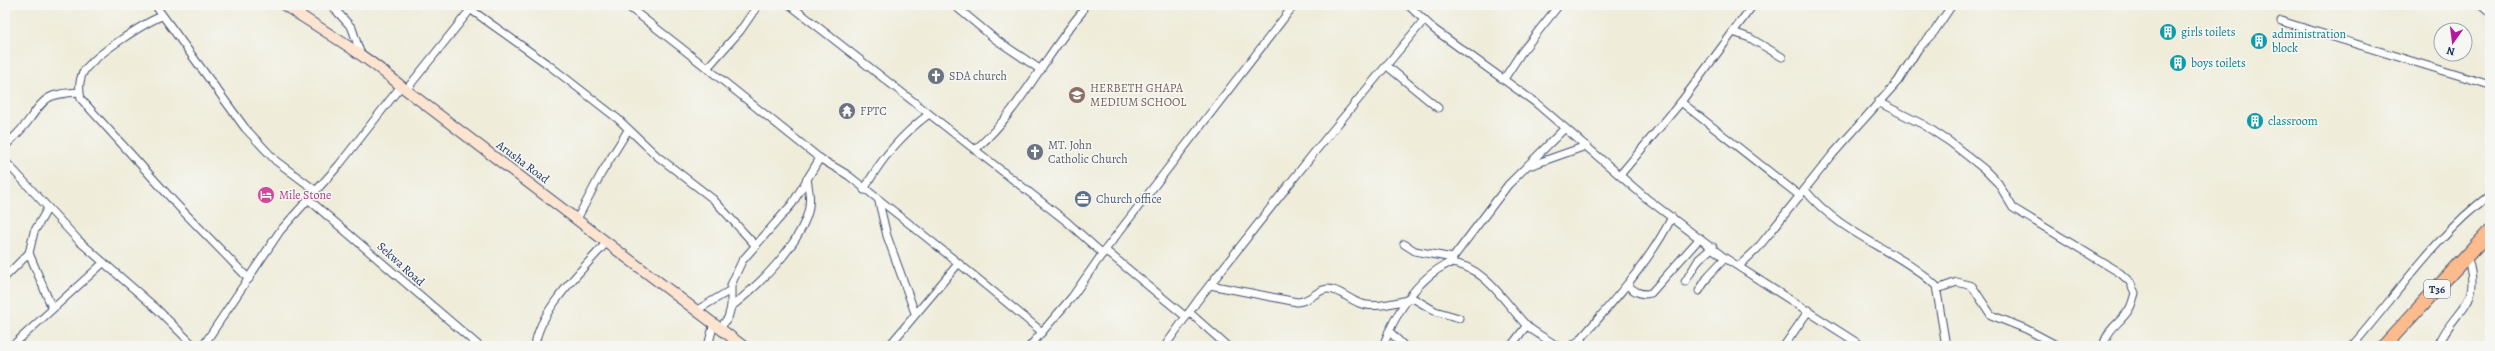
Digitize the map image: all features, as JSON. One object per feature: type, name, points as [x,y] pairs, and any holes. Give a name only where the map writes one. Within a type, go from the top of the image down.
[{"type":"highway","name":"T36","points":[[2384,346],[2490,231]]},
{"type":"main road","name":"Arusha Road","points":[[284,5],[344,41],[403,88],[698,310],[743,346]]},
{"type":"street","points":[[155,5],[245,128],[276,161],[316,190]]},
{"type":"street","points":[[331,5],[352,28],[361,55]]},
{"type":"street","points":[[626,5],[708,67],[745,100],[820,158],[848,176],[1042,332]]},
{"type":"street","points":[[708,67],[740,31],[758,5]]},
{"type":"street","points":[[790,5],[976,149],[1104,252],[1188,314],[1228,346]]},
{"type":"street","points":[[954,5],[995,39],[1041,70]]},
{"type":"street","points":[[976,149],[992,135],[1041,70],[1070,26],[1082,12],[1084,5]]},
{"type":"street","points":[[1030,346],[1072,297],[1104,252],[1294,5]]},
{"type":"street","points":[[1408,5],[1424,20],[1504,79],[1620,175],[1725,258],[1809,310],[1862,346]]},
{"type":"street","points":[[1504,79],[1559,5]]},
{"type":"street","points":[[1620,175],[1681,102],[1753,5]]},
{"type":"street","points":[[1739,266],[1757,249],[1878,102],[1898,81],[1918,49],[1934,32],[1951,5]]},
{"type":"street","points":[[2482,5],[2490,12]]},
{"type":"street","points":[[203,346],[280,231],[339,165],[472,7],[618,119],[657,156],[713,199],[756,246]]},
{"type":"street","points":[[162,16],[145,25],[94,61],[84,72],[79,92],[81,98],[109,132],[249,279]]},
{"type":"street","points":[[1165,346],[1210,285],[1331,131],[1424,20]]},
{"type":"street","points":[[2281,21],[2490,86]]},
{"type":"street","points":[[1733,32],[1750,38],[1782,57]]},
{"type":"street","points":[[1387,66],[1438,108]]},
{"type":"street","points":[[5,146],[28,121],[43,100],[60,94],[79,92]]},
{"type":"street","points":[[1681,102],[1838,222],[1926,277],[1937,289],[1942,329],[1946,346]]},
{"type":"street","points":[[1878,102],[1924,125],[1950,142],[1984,169],[1998,183],[2013,208],[2075,244],[2130,282],[2135,293],[2133,301],[2128,311],[2109,332],[2103,346]]},
{"type":"street","points":[[864,190],[880,161],[895,143],[929,114]]},
{"type":"street","points":[[1383,346],[1389,331],[1409,298],[1433,272],[1451,260],[1508,185],[1565,128]]},
{"type":"street","points":[[577,219],[601,174],[628,130]]},
{"type":"street","points":[[1528,166],[1586,146]]},
{"type":"street","points":[[708,346],[717,326],[728,318],[731,307],[729,291],[742,261],[775,225],[820,158]]},
{"type":"street","points":[[5,160],[48,208],[102,264],[157,309],[194,346]]},
{"type":"street","points":[[731,307],[762,278],[796,236],[809,211],[810,197],[807,179]]},
{"type":"street","points":[[2352,346],[2425,259],[2479,203],[2490,195]]},
{"type":"street","name":"Sekwa Road","points":[[308,199],[479,346]]},
{"type":"street","points":[[879,202],[887,236],[915,313]]},
{"type":"street","points":[[48,208],[34,232],[29,253],[31,263],[52,308]]},
{"type":"street","points":[[1571,346],[1580,340],[1652,252],[1672,217]]},
{"type":"street","points":[[1626,285],[1645,295],[1651,293],[1700,238]]},
{"type":"street","points":[[535,346],[542,324],[550,311],[568,286],[607,242]]},
{"type":"street","points":[[1404,244],[1415,251],[1451,260],[1468,267],[1495,288],[1527,325],[1557,346]]},
{"type":"street","points":[[1685,282],[1699,259],[1713,247]]},
{"type":"street","points":[[5,277],[29,253]]},
{"type":"street","points":[[2438,346],[2448,327],[2465,307],[2472,292],[2473,272],[2467,256]]},
{"type":"street","points":[[1699,291],[1710,275],[1725,258]]},
{"type":"street","points":[[12,346],[102,264]]},
{"type":"street","points":[[889,346],[915,313],[958,264]]},
{"type":"street","points":[[1937,289],[1957,282],[1972,286],[1992,315],[2026,329],[2058,346]]},
{"type":"street","points":[[1210,285],[1297,302],[1307,301],[1322,290],[1330,289],[1359,303],[1369,306],[1409,298],[1435,311],[1459,318]]},
{"type":"street","points":[[698,310],[729,291]]},
{"type":"street","points":[[1784,346],[1809,310]]},
{"type":"street","points":[[1512,346],[1527,325]]},
{"type":"street","points":[[1389,331],[1404,346]]},
{"type":"place","name":"girls toilets","points":[[2168,32]]},
{"type":"place","name":"administration block","points":[[2259,41]]},
{"type":"place","name":"boys toilets","points":[[2178,63]]},
{"type":"place","name":"SDA church","points":[[936,76]]},
{"type":"place","name":"HERBETH GHAPA MEDIUM SCHOOL","points":[[1077,95]]},
{"type":"place","name":"FPTC","points":[[847,111]]},
{"type":"place","name":"classroom","points":[[2255,121]]},
{"type":"place","name":"MT. John Catholic Church","points":[[1035,152]]},
{"type":"place","name":"Mile Stone","points":[[266,195]]},
{"type":"place","name":"Church office","points":[[1083,199]]}]
